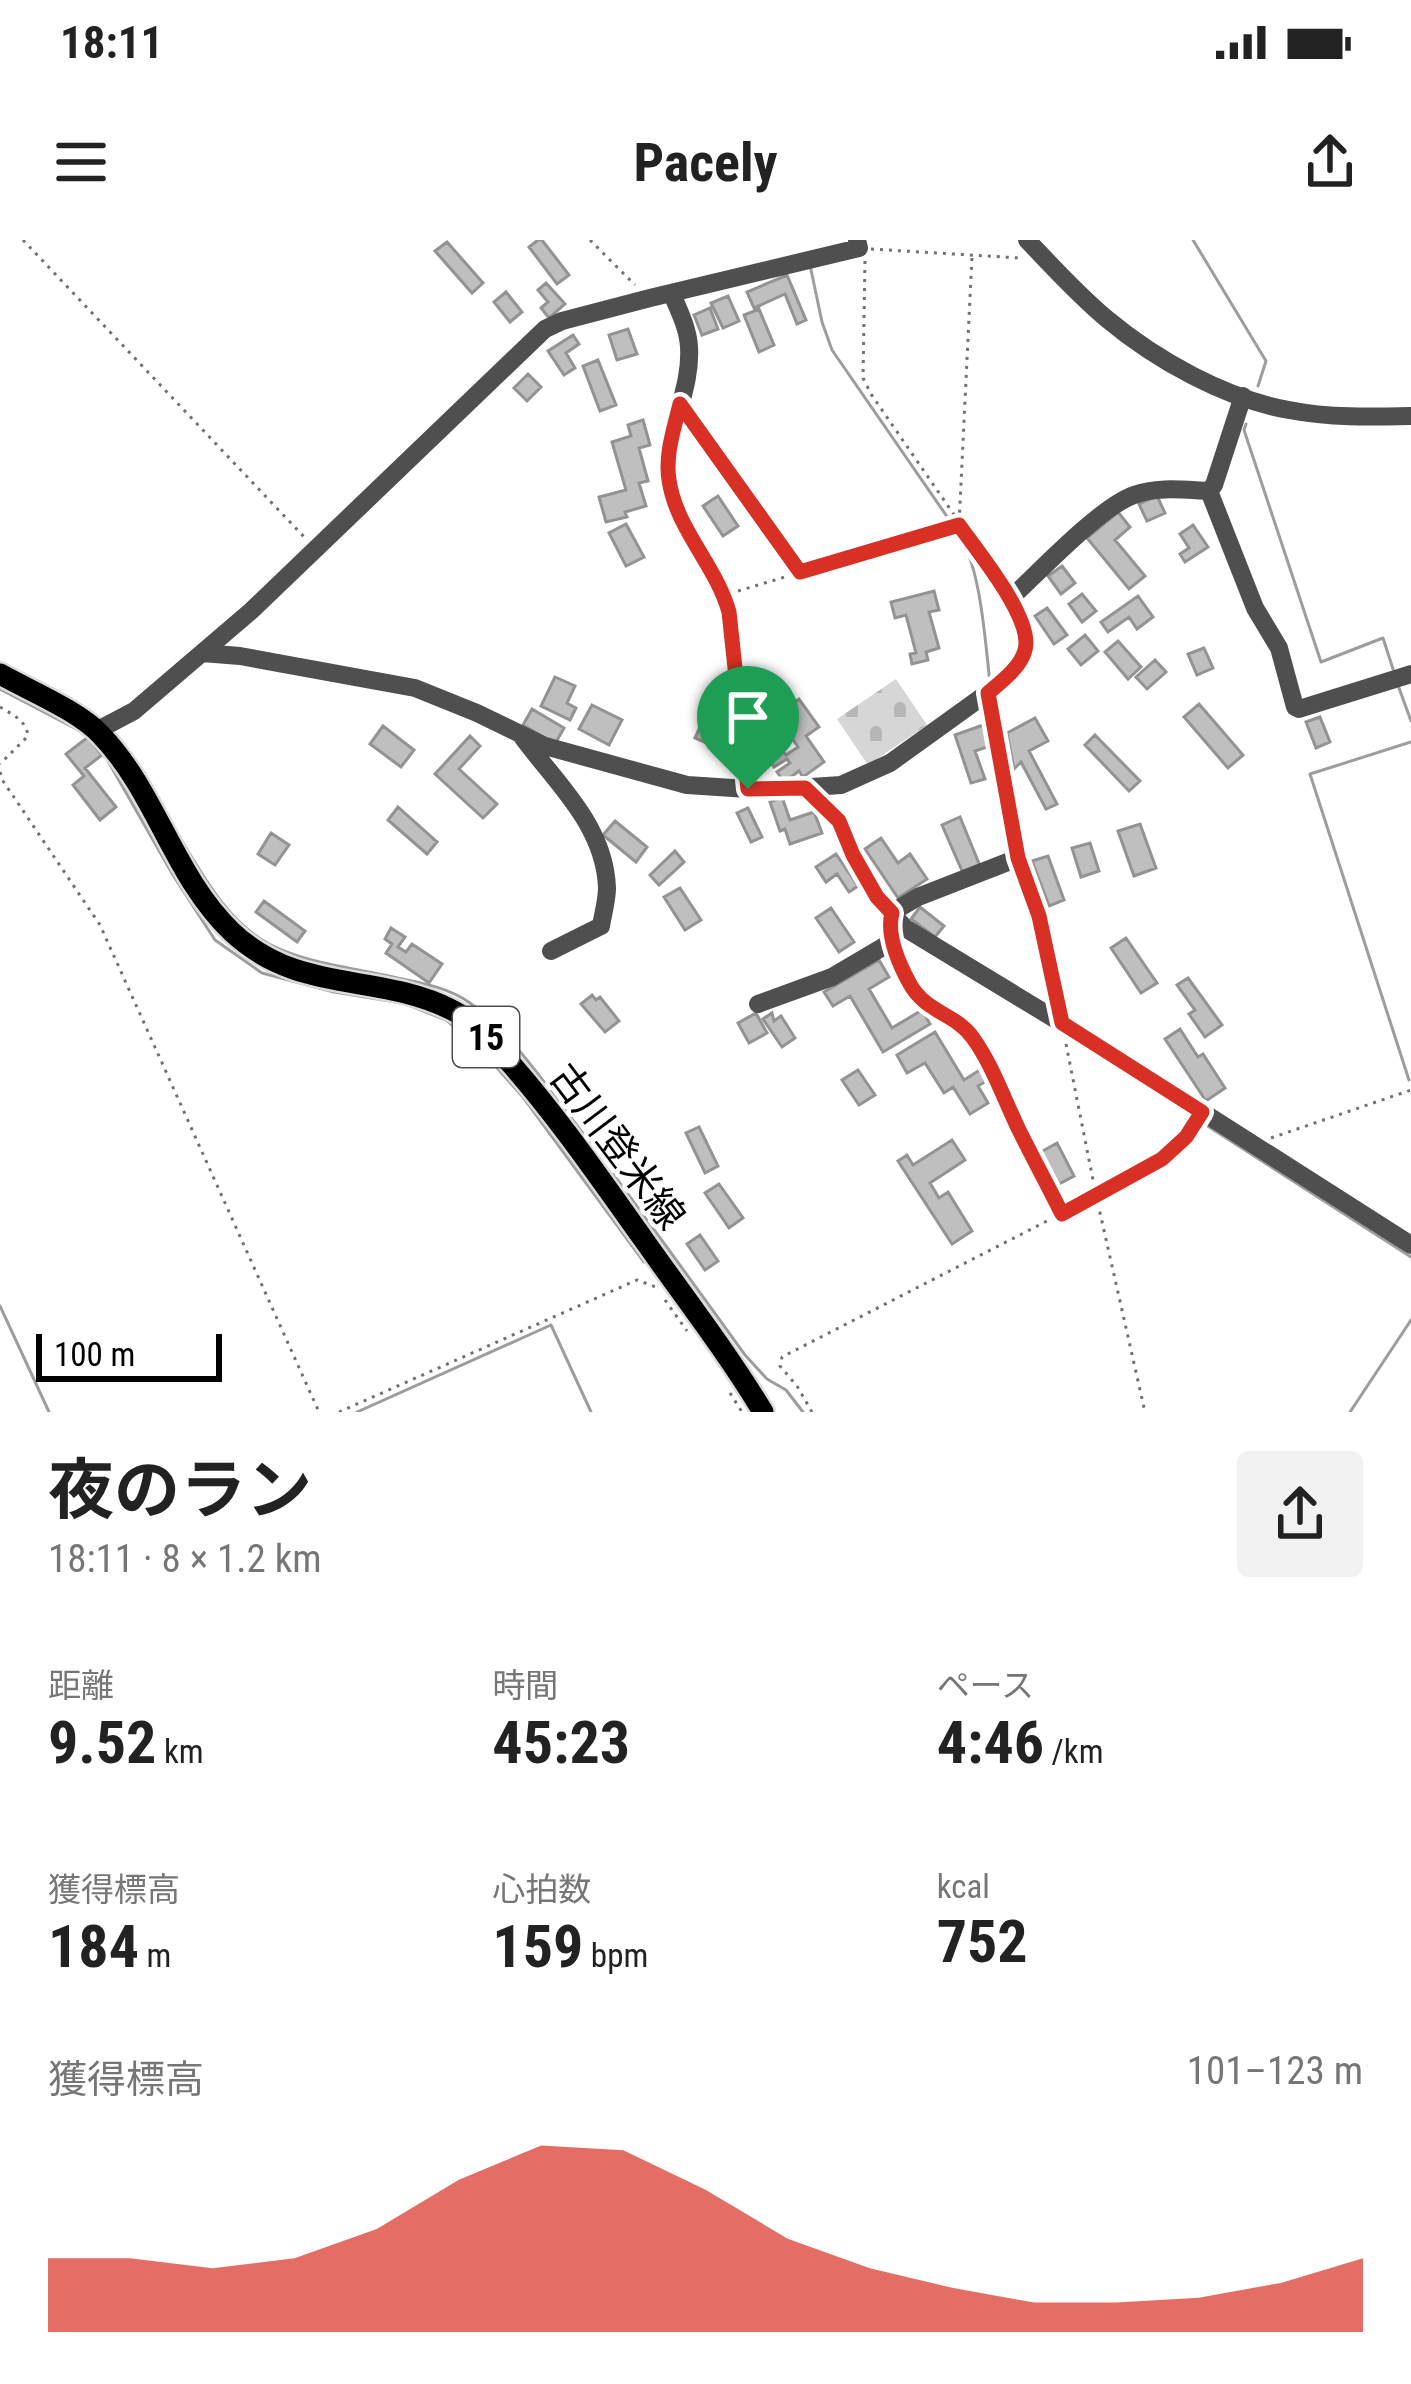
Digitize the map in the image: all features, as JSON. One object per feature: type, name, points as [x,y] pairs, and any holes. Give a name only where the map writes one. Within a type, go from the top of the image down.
[{"type":"main road","name":"古川登米線","points":[[0,674],[98,730],[132,776],[211,910],[234,934],[277,964],[300,973],[412,994],[456,1011],[492,1043],[569,1135],[710,1329],[763,1412]]},
{"type":"street","points":[[1029,243],[1138,344],[1212,385],[1286,410],[1331,416],[1411,416]]},
{"type":"street","points":[[98,730],[134,711],[251,611],[545,329],[858,244]]},
{"type":"street","points":[[672,294],[689,347],[687,378],[669,450],[669,480],[678,512],[729,612],[748,789]]},
{"type":"street","points":[[1210,491],[1243,396]]},
{"type":"street","points":[[202,653],[415,688],[544,746],[687,785],[748,789],[841,785],[890,763],[992,690],[1026,649],[1011,598],[1112,506],[1151,491],[1210,491]]},
{"type":"street","points":[[1210,491],[1256,608],[1279,648],[1295,706],[1299,709],[1411,674]]},
{"type":"street","points":[[992,690],[1018,858],[1039,916],[1062,1023]]},
{"type":"street","points":[[520,734],[585,816],[604,859],[608,892],[601,926],[551,951]]},
{"type":"street","points":[[805,788],[839,821],[877,897],[905,928],[1411,1245]]},
{"type":"street","points":[[1018,858],[918,897],[892,913],[889,925],[913,989],[926,1005],[965,1027],[973,1037],[1062,1214]]},
{"type":"street","points":[[758,1004],[832,977],[893,941]]},
{"type":"path","points":[[23,240],[316,549]]},
{"type":"path","points":[[590,240],[650,298]]},
{"type":"path","points":[[858,244],[1021,257],[1029,243]]},
{"type":"path","points":[[858,244],[865,256],[863,378],[1011,598]]},
{"type":"path","points":[[959,525],[973,254]]},
{"type":"path","points":[[680,404],[800,572]]},
{"type":"path","points":[[724,595],[959,525]]},
{"type":"path","points":[[0,707],[20,719],[28,736],[0,764]]},
{"type":"path","points":[[0,772],[100,925],[319,1412]]},
{"type":"path","points":[[1062,1023],[1145,1412]]},
{"type":"path","points":[[1261,1148],[1269,1139],[1411,1090]]},
{"type":"path","points":[[812,1412],[779,1366],[782,1357],[1162,1159],[1186,1137],[1202,1112]]},
{"type":"path","points":[[339,1412],[637,1280],[655,1286],[690,1334]]},
{"type":"path","points":[[721,1379],[742,1412]]},
{"type":"green space","points":[[896,679],[927,725],[868,765],[837,719]]},
{"type":"building","points":[[538,240],[569,275],[557,284],[529,247]]},
{"type":"building","points":[[447,242],[483,283],[472,293],[435,251]]},
{"type":"building","points":[[787,275],[806,320],[797,324],[785,294],[754,308],[747,292]]},
{"type":"building","points":[[546,283],[565,304],[549,318],[541,308],[548,302],[538,290]]},
{"type":"building","points":[[506,292],[522,312],[510,322],[494,302]]},
{"type":"building","points":[[728,296],[739,321],[723,328],[711,303]]},
{"type":"building","points":[[710,308],[718,329],[702,335],[694,315]]},
{"type":"building","points":[[759,309],[774,345],[759,352],[744,315]]},
{"type":"building","points":[[628,329],[637,354],[617,360],[609,335]]},
{"type":"building","points":[[573,335],[579,344],[566,353],[575,368],[564,375],[548,351]]},
{"type":"building","points":[[598,360],[616,405],[600,411],[583,366]]},
{"type":"building","points":[[528,374],[541,387],[527,401],[514,388]]},
{"type":"building","points":[[643,420],[650,445],[639,448],[648,481],[639,483],[646,506],[606,522],[599,497],[626,490],[612,442],[631,436],[628,425]]},
{"type":"building","points":[[718,496],[738,526],[723,536],[703,506]]},
{"type":"building","points":[[1157,496],[1165,513],[1147,521],[1139,504]]},
{"type":"building","points":[[1118,512],[1130,527],[1115,540],[1145,576],[1129,589],[1087,538]]},
{"type":"building","points":[[626,524],[644,557],[626,566],[609,533]]},
{"type":"building","points":[[1193,525],[1208,547],[1185,562],[1180,554],[1189,548],[1180,534]]},
{"type":"building","points":[[1062,566],[1075,583],[1061,594],[1048,576]]},
{"type":"building","points":[[934,591],[939,610],[929,612],[939,648],[926,652],[928,660],[912,664],[910,654],[916,653],[906,615],[895,618],[891,602]]},
{"type":"building","points":[[1082,594],[1096,611],[1082,622],[1069,604]]},
{"type":"building","points":[[1138,596],[1153,617],[1137,629],[1129,617],[1108,632],[1101,622]]},
{"type":"building","points":[[1047,608],[1067,635],[1054,644],[1035,616]]},
{"type":"building","points":[[1085,635],[1098,651],[1081,665],[1068,649]]},
{"type":"building","points":[[1118,641],[1141,667],[1128,679],[1105,652]]},
{"type":"building","points":[[1204,648],[1213,668],[1197,675],[1188,654]]},
{"type":"building","points":[[1155,660],[1166,672],[1147,689],[1136,677]]},
{"type":"building","points":[[555,677],[575,686],[567,703],[576,708],[570,720],[541,706]]},
{"type":"building","points":[[713,698],[736,709],[729,724],[719,720],[709,744],[695,738]]},
{"type":"building","points":[[799,699],[819,727],[806,736],[824,762],[803,777],[799,771],[784,782],[777,772],[790,763],[787,759],[774,767],[758,744],[771,734],[786,755],[798,747],[776,715]]},
{"type":"building","points":[[1199,704],[1243,755],[1228,768],[1184,717]]},
{"type":"building","points":[[592,705],[622,720],[609,745],[579,729]]},
{"type":"building","points":[[532,709],[564,728],[555,744],[523,725]]},
{"type":"building","points":[[1320,717],[1330,742],[1316,748],[1306,722]]},
{"type":"building","points":[[1035,718],[1048,741],[1029,751],[1057,804],[1046,809],[1021,762],[1014,769],[1007,733]]},
{"type":"building","points":[[986,724],[993,745],[975,751],[985,779],[971,783],[955,735]]},
{"type":"building","points":[[383,726],[414,750],[401,767],[370,744]]},
{"type":"building","points":[[1095,735],[1140,781],[1129,791],[1085,745]]},
{"type":"building","points":[[470,736],[480,746],[459,769],[497,804],[483,818],[435,774]]},
{"type":"building","points":[[88,737],[102,755],[85,768],[116,807],[100,820],[73,785],[84,776],[66,754]]},
{"type":"building","points":[[782,797],[790,820],[814,812],[822,833],[790,844],[770,802]]},
{"type":"building","points":[[398,807],[437,842],[427,854],[388,820]]},
{"type":"building","points":[[748,808],[762,837],[751,842],[737,813]]},
{"type":"building","points":[[960,817],[980,866],[963,873],[942,825]]},
{"type":"building","points":[[615,821],[647,847],[636,862],[603,835]]},
{"type":"building","points":[[1140,824],[1156,868],[1134,876],[1118,831]]},
{"type":"building","points":[[271,833],[289,845],[275,865],[258,854]]},
{"type":"building","points":[[881,838],[898,863],[910,854],[927,879],[898,898],[865,849]]},
{"type":"building","points":[[1090,843],[1099,871],[1081,877],[1072,848]]},
{"type":"building","points":[[675,851],[684,862],[659,885],[650,875]]},
{"type":"building","points":[[836,854],[858,886],[849,892],[837,874],[826,882],[816,867]]},
{"type":"building","points":[[1048,856],[1064,900],[1049,906],[1032,861]]},
{"type":"building","points":[[680,888],[701,920],[685,930],[664,897]]},
{"type":"building","points":[[264,901],[305,931],[297,942],[256,912]]},
{"type":"building","points":[[920,907],[944,926],[935,937],[911,919]]},
{"type":"building","points":[[831,908],[854,942],[839,952],[816,918]]},
{"type":"building","points":[[391,928],[405,937],[398,947],[406,952],[412,944],[442,964],[429,983],[386,953],[392,944],[385,939]]},
{"type":"building","points":[[1126,938],[1157,983],[1141,993],[1111,948]]},
{"type":"building","points":[[879,960],[889,977],[869,989],[892,1028],[922,1010],[930,1024],[883,1052],[850,996],[833,1006],[824,992]]},
{"type":"building","points":[[1188,978],[1222,1025],[1205,1037],[1189,1014],[1195,1010],[1177,985]]},
{"type":"building","points":[[592,995],[596,1000],[600,997],[619,1021],[605,1032],[581,1004]]},
{"type":"building","points":[[756,1013],[767,1033],[749,1043],[738,1023]]},
{"type":"building","points":[[772,1013],[774,1021],[781,1016],[795,1038],[782,1047],[763,1019]]},
{"type":"building","points":[[1180,1029],[1225,1088],[1206,1101],[1165,1039]]},
{"type":"building","points":[[935,1032],[964,1080],[983,1068],[990,1079],[978,1086],[988,1103],[970,1114],[953,1087],[944,1093],[925,1063],[907,1073],[897,1055]]},
{"type":"building","points":[[858,1070],[875,1095],[859,1105],[842,1080]]},
{"type":"building","points":[[699,1127],[718,1166],[705,1173],[686,1133]]},
{"type":"building","points":[[952,1140],[965,1160],[930,1183],[939,1198],[948,1192],[972,1231],[952,1244],[898,1161],[907,1155],[913,1165]]},
{"type":"building","points":[[1057,1143],[1074,1176],[1059,1184],[1041,1152]]},
{"type":"building","points":[[719,1184],[743,1218],[729,1228],[705,1193]]},
{"type":"building","points":[[700,1235],[718,1261],[705,1270],[687,1244]]},
{"type":"waterway","points":[[1193,240],[1266,361],[1258,386]]},
{"type":"waterway","points":[[810,265],[832,350],[948,518]]},
{"type":"waterway","points":[[1246,424],[1244,430],[1321,662],[1383,638],[1393,669]]},
{"type":"waterway","points":[[957,531],[977,583],[990,683]]},
{"type":"waterway","points":[[1399,688],[1411,721]]},
{"type":"waterway","points":[[0,689],[82,732]]},
{"type":"waterway","points":[[1409,1080],[1310,774],[1411,742]]},
{"type":"waterway","points":[[108,761],[215,940],[262,973],[402,1003]]},
{"type":"waterway","points":[[177,833],[227,909],[269,944],[310,960],[439,988],[484,1014],[537,1073],[745,1355],[767,1379],[786,1390],[803,1412]]},
{"type":"waterway","points":[[411,1006],[446,1020],[475,1043],[523,1097],[644,1262]]},
{"type":"waterway","points":[[1080,1045],[1190,1115]]},
{"type":"waterway","points":[[1206,1125],[1411,1257]]},
{"type":"waterway","points":[[0,1306],[49,1412]]},
{"type":"waterway","points":[[1350,1412],[1411,1320]]},
{"type":"waterway","points":[[357,1412],[551,1325],[591,1412]]},
{"type":"route","points":[[680,404],[800,572],[959,525],[1011,598],[1026,649],[988,693],[1018,858],[1039,916],[1062,1023],[1202,1112],[1186,1137],[1162,1159],[1062,1214],[973,1037],[965,1027],[926,1005],[913,989],[899,962],[889,925],[892,913],[877,897],[839,821],[805,788],[748,789],[729,612],[678,512],[669,480],[669,450],[680,404]]}]
